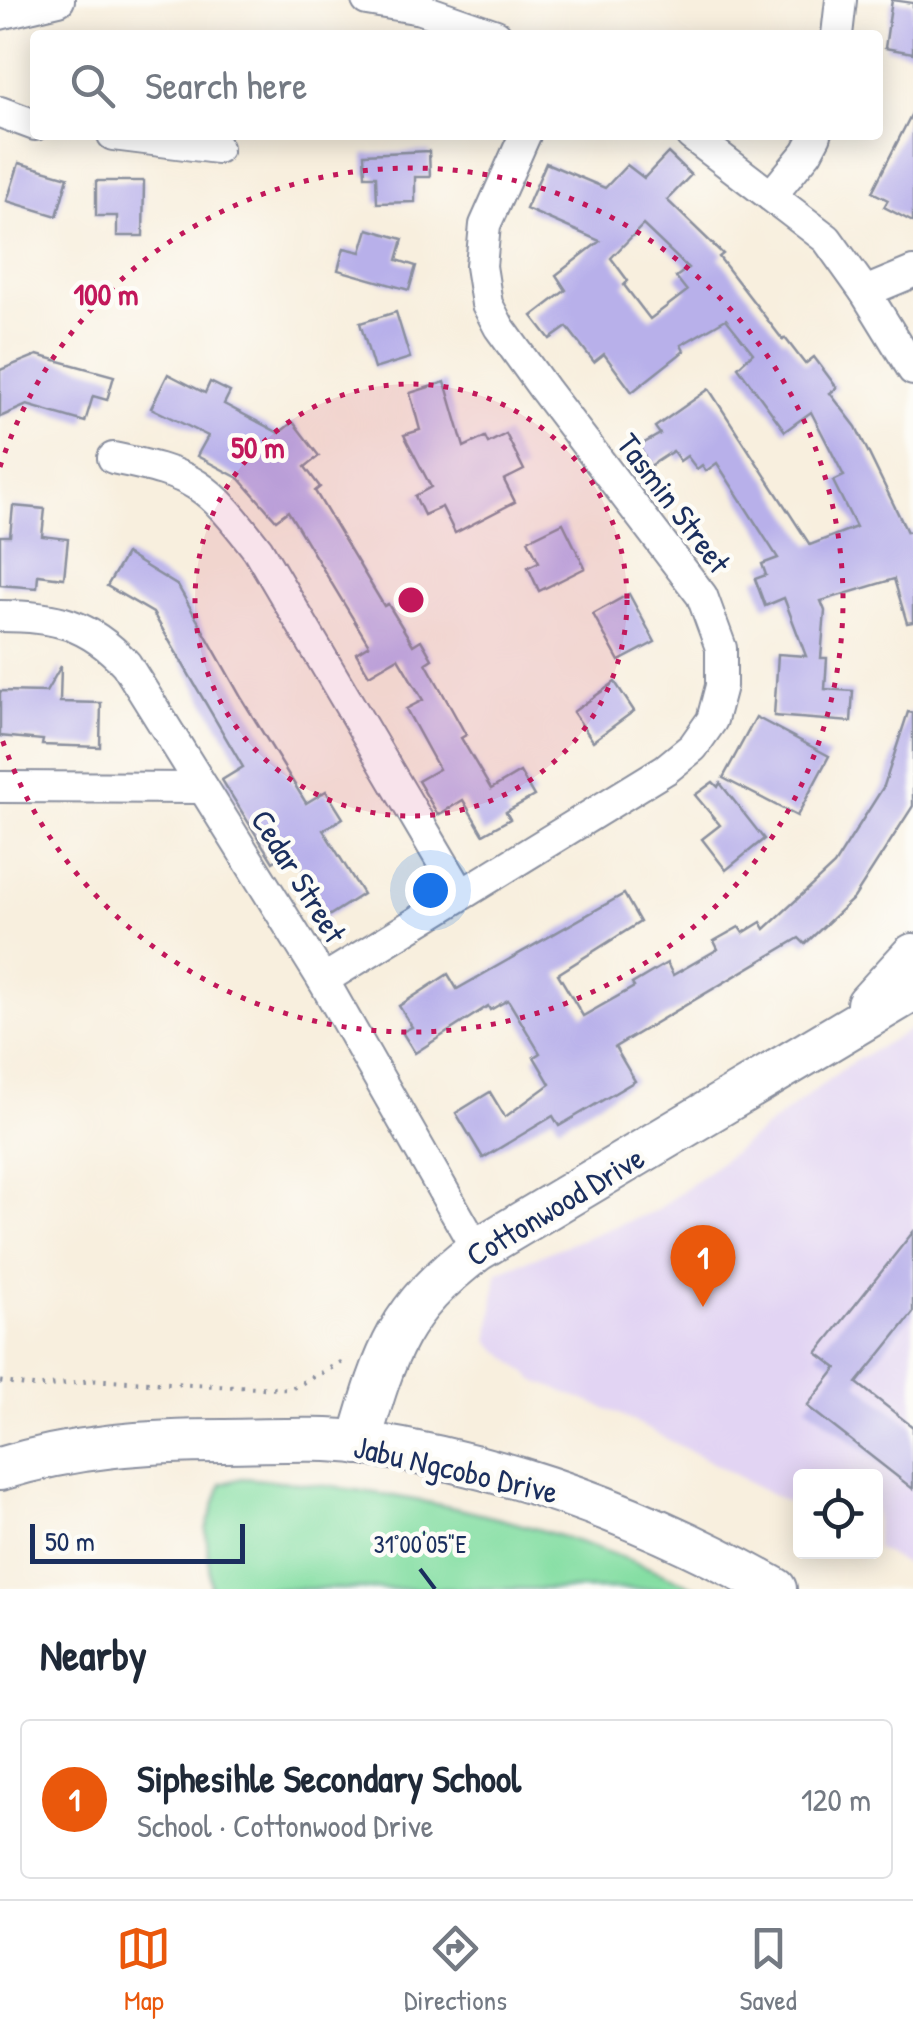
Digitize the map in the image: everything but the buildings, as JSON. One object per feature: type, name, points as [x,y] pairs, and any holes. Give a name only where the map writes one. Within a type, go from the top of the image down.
[{"type":"street","points":[[0,14],[60,0]]},
{"type":"street","points":[[366,0],[421,9],[482,30]]},
{"type":"street","points":[[838,30],[841,0]]},
{"type":"street","points":[[0,112],[30,123]]},
{"type":"street","points":[[154,140],[217,148]]},
{"type":"street","name":"Tasmin Street","points":[[322,980],[666,769],[694,746],[712,720],[722,686],[722,648],[702,596],[544,389],[487,304],[481,266],[484,226],[523,140]]},
{"type":"street","points":[[698,140],[827,239],[913,370]]},
{"type":"street","points":[[771,196],[813,140]]},
{"type":"street","points":[[864,292],[913,272]]},
{"type":"street","points":[[113,458],[172,470],[220,500],[258,550],[461,894]]},
{"type":"street","name":"Cedar Street","points":[[0,616],[33,616],[85,629],[106,642],[126,664],[322,980],[477,1250]]},
{"type":"street","points":[[0,786],[203,788]]},
{"type":"street","points":[[832,1039],[913,955]]},
{"type":"street","points":[[832,1039],[913,990]]},
{"type":"street","name":"Cottonwood Drive","points":[[359,1443],[388,1352],[420,1299],[477,1250],[832,1039]]},
{"type":"street","name":"Jabu Ngcobo Drive","points":[[0,1469],[33,1459],[141,1441],[359,1443],[564,1492],[626,1516],[775,1589]]},
{"type":"path","points":[[0,1382],[38,1387],[96,1380],[290,1390],[361,1352],[388,1352]]},
{"type":"shaded area","points":[[913,1028],[913,1568],[883,1552],[883,1469],[793,1469],[793,1505],[617,1413],[536,1381],[489,1342],[497,1272],[657,1210],[848,1065]]},
{"type":"green space","points":[[242,1478],[360,1491],[475,1512],[588,1545],[698,1589],[211,1589],[206,1530],[221,1484]]},
{"type":"place","name":"Siphesihle Secondary School","points":[[703,1307]]}]
